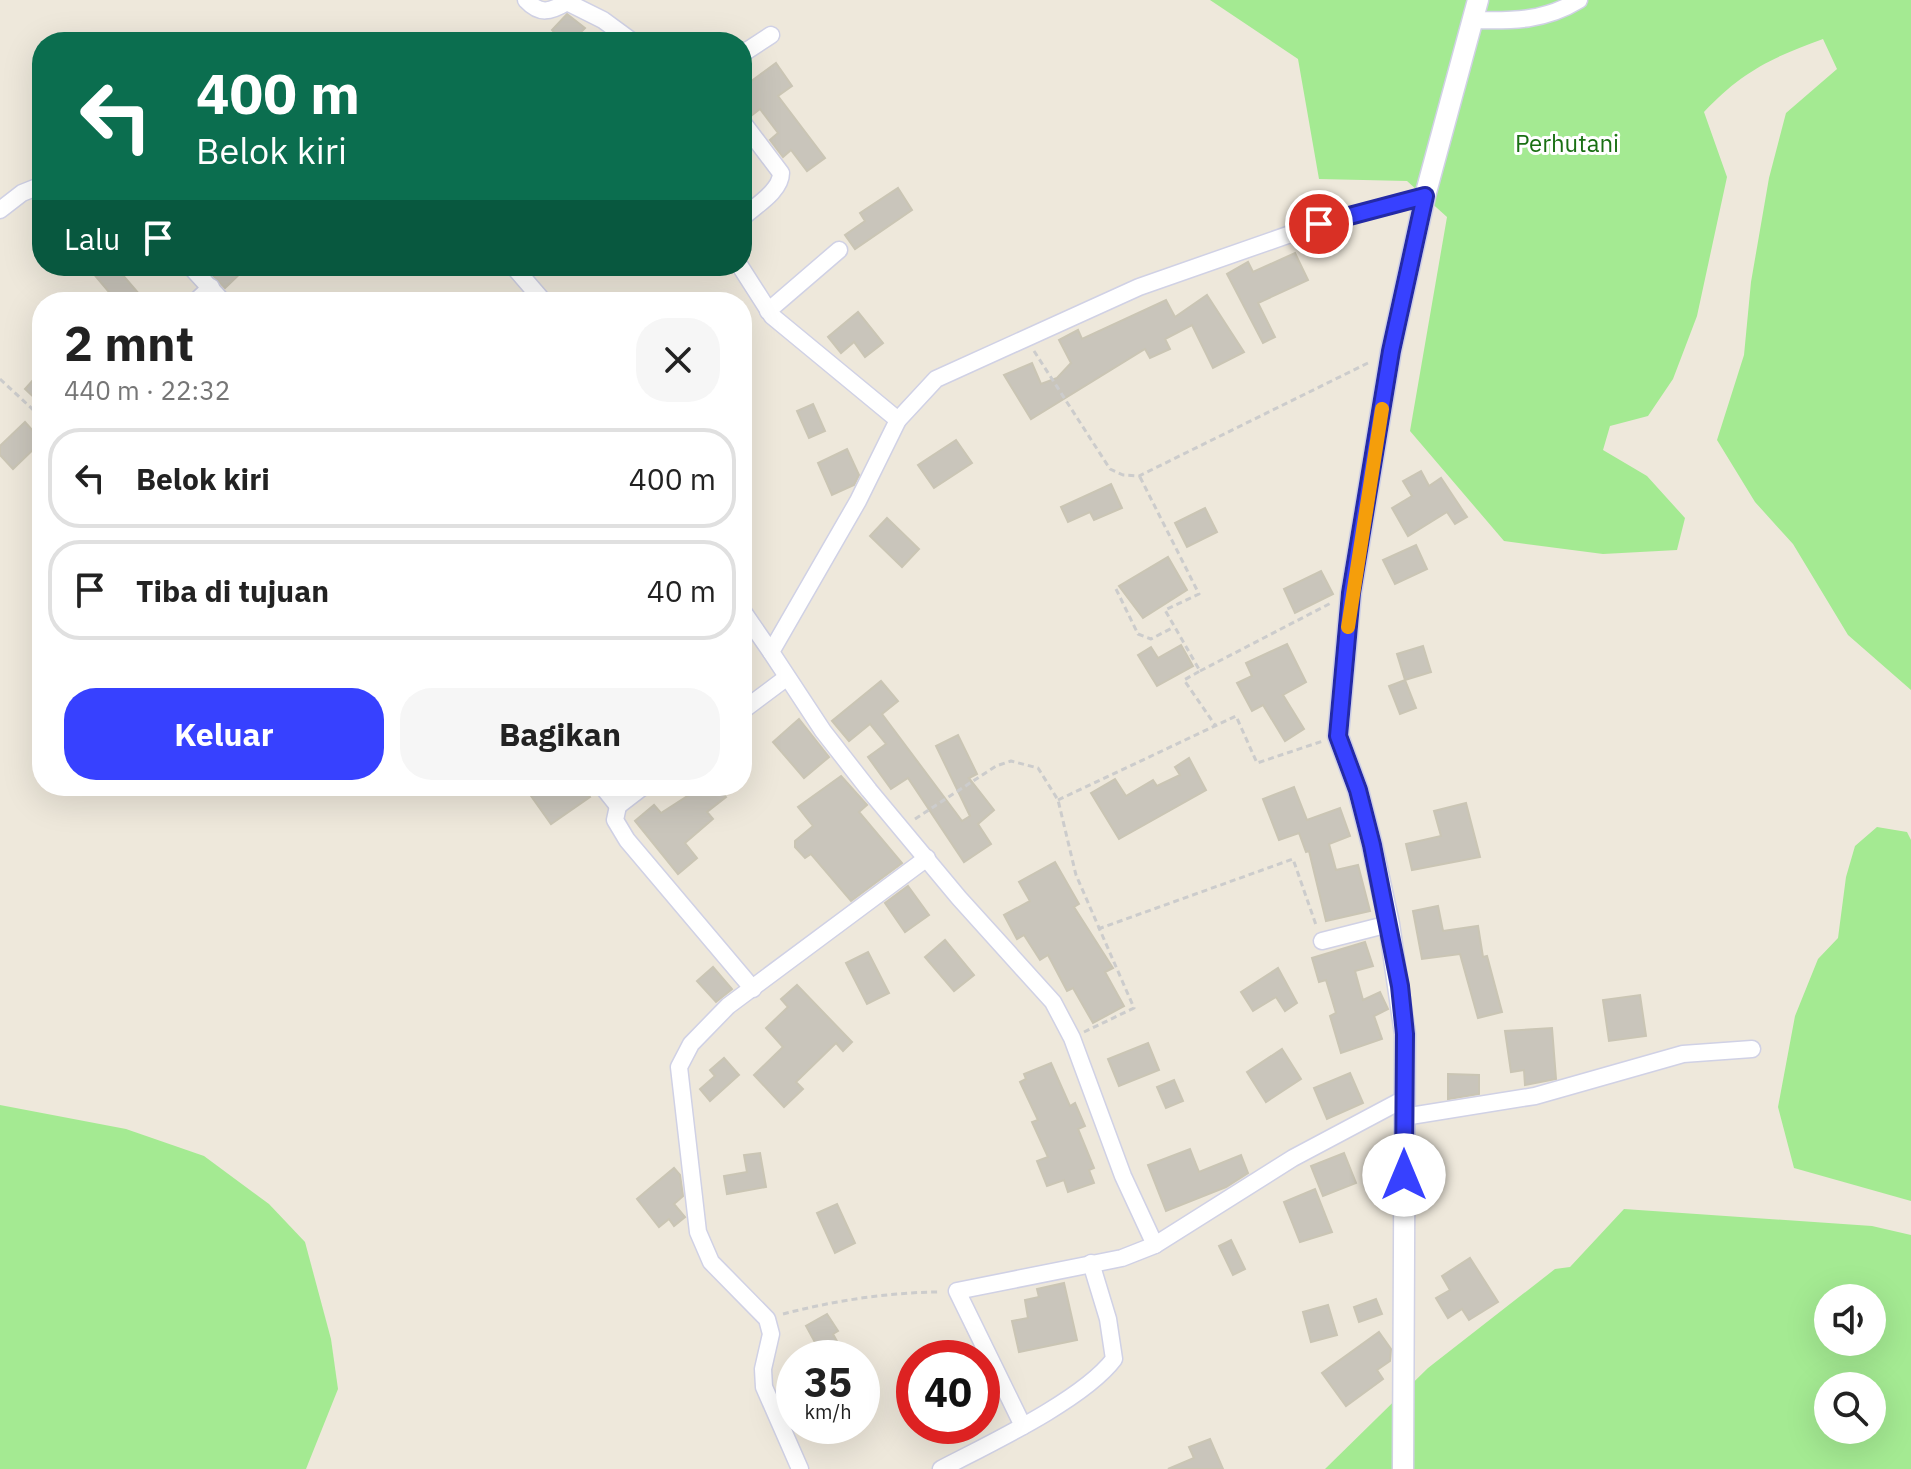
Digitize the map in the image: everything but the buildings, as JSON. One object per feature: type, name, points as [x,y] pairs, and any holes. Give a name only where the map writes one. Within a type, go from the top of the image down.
[{"type":"street","points":[[526,0],[541,11],[552,11],[567,2],[579,6],[618,32]]},
{"type":"street","points":[[1403,1469],[1405,1034],[1389,924],[1358,790],[1338,736],[1351,593],[1391,351],[1425,196],[1476,10],[1518,21],[1542,17],[1579,0]]},
{"type":"street","points":[[752,47],[771,35]]},
{"type":"street","points":[[752,135],[781,173],[781,181],[752,209]]},
{"type":"street","points":[[0,210],[32,189]]},
{"type":"street","points":[[771,652],[858,501],[898,420],[936,379],[1139,287],[1319,224],[1425,196]]},
{"type":"street","points":[[768,311],[839,250]]},
{"type":"street","points":[[200,276],[215,292]]},
{"type":"street","points":[[522,276],[535,292]]},
{"type":"street","points":[[746,276],[768,311],[898,420]]},
{"type":"street","points":[[206,292],[211,287]]},
{"type":"street","points":[[752,624],[823,731],[927,858],[1053,1002],[1072,1038],[1123,1176],[1155,1245]]},
{"type":"street","points":[[752,704],[786,678]]},
{"type":"street","points":[[610,796],[618,806]]},
{"type":"street","points":[[631,796],[618,806],[615,820],[627,840],[753,989]]},
{"type":"street","points":[[800,1469],[764,1387],[763,1369],[771,1334],[767,1319],[711,1262],[698,1232],[691,1147],[678,1083],[679,1067],[691,1044],[728,1006],[927,858]]},
{"type":"street","points":[[1322,941],[1389,924]]},
{"type":"street","points":[[1023,1426],[957,1291],[1019,1282],[1122,1258],[1155,1245],[1293,1158],[1404,1108],[1535,1096],[1683,1054],[1752,1049]]},
{"type":"street","points":[[941,1469],[1023,1426],[1104,1373],[1114,1359],[1111,1332],[1091,1263]]},
{"type":"path","points":[[1026,339],[1110,469],[1123,475],[1139,476],[1391,351]]},
{"type":"path","points":[[0,379],[32,409]]},
{"type":"path","points":[[1139,476],[1165,534],[1199,594],[1165,610],[1200,671]]},
{"type":"path","points":[[1116,589],[1138,634],[1151,639],[1174,628]]},
{"type":"path","points":[[1215,725],[1184,680],[1351,593]]},
{"type":"path","points":[[1058,800],[1236,716],[1257,763],[1338,736]]},
{"type":"path","points":[[902,828],[996,766],[1011,761],[1038,768],[1058,800],[1070,859],[1134,1008],[1072,1038]]},
{"type":"path","points":[[1098,929],[1293,859],[1322,941]]},
{"type":"path","points":[[767,1319],[818,1305],[908,1292],[957,1291]]},
{"type":"green space","name":"Perhutani","points":[[1210,0],[1911,0],[1911,690],[1848,635],[1793,544],[1755,502],[1717,440],[1744,355],[1751,282],[1769,178],[1786,113],[1837,69],[1823,39],[1759,67],[1731,86],[1704,112],[1727,177],[1697,316],[1673,379],[1648,416],[1610,426],[1603,450],[1647,476],[1685,518],[1677,550],[1603,554],[1504,541],[1410,431],[1447,217],[1407,181],[1319,179],[1298,59]]},
{"type":"green space","points":[[1877,827],[1907,832],[1911,840],[1911,1201],[1794,1168],[1778,1107],[1795,1016],[1818,959],[1838,938],[1846,877],[1855,846]]},
{"type":"green space","points":[[0,1105],[126,1129],[204,1156],[269,1204],[305,1242],[331,1339],[338,1389],[306,1469],[0,1469]]},
{"type":"green space","points":[[1624,1209],[1872,1226],[1911,1235],[1911,1469],[1325,1469],[1428,1368],[1555,1269],[1570,1267]]},
{"type":"slow traffic","points":[[1348,627],[1382,409]]},
{"type":"route","points":[[1319,224],[1425,196],[1391,351],[1351,593],[1338,736],[1358,790],[1372,845],[1400,986],[1405,1034],[1404,1175]]}]
